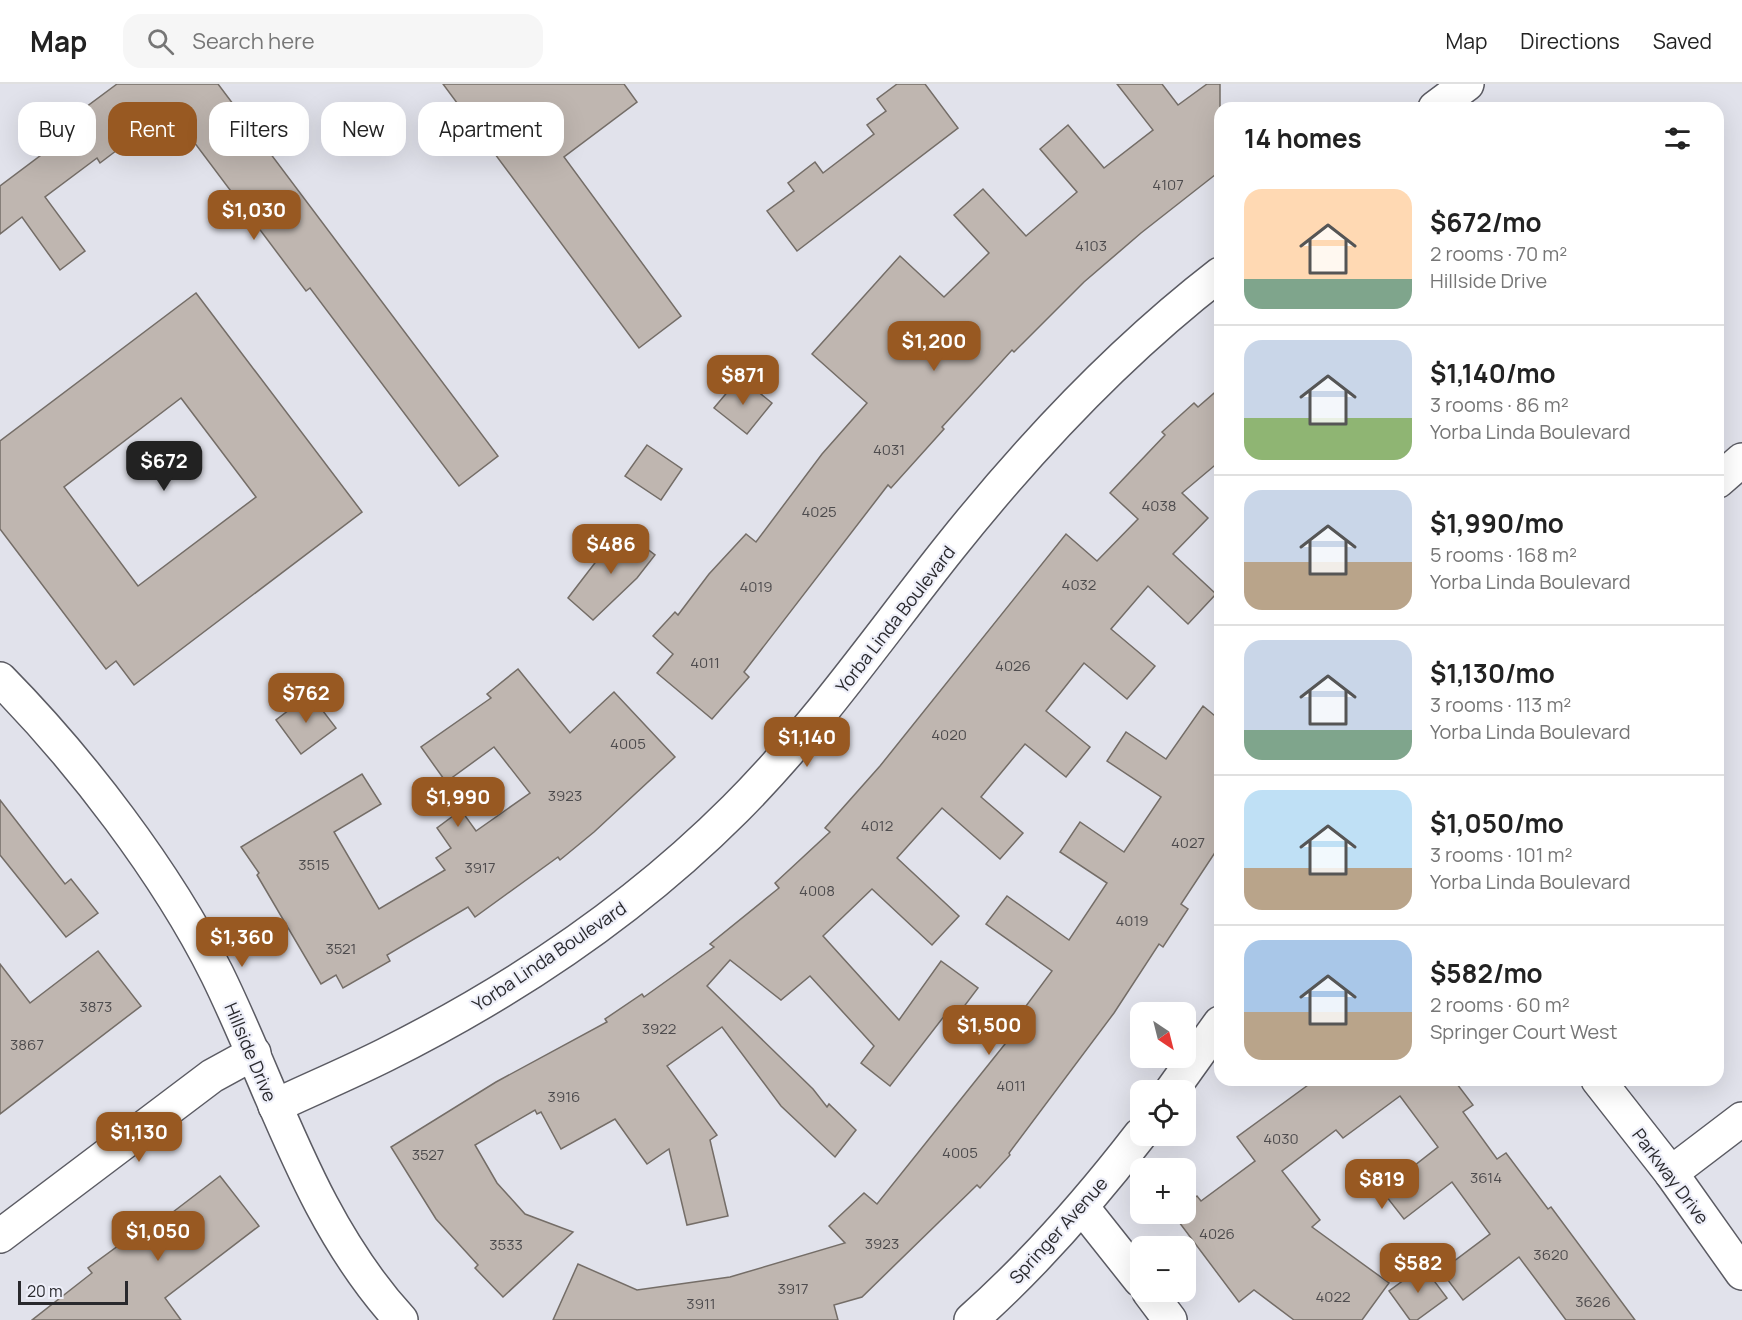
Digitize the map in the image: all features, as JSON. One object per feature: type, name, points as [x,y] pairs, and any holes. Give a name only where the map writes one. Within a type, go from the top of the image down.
[{"type":"street","points":[[1443,102],[1467,84]]},
{"type":"street","name":"Yorba Linda Boulevard","points":[[275,1106],[383,1056],[512,984],[607,921],[669,871],[736,808],[813,723],[951,546],[1038,445],[1115,365],[1214,279]]},
{"type":"street","points":[[1724,476],[1742,460]]},
{"type":"street","name":"Hillside Drive","points":[[0,679],[88,778],[152,866],[199,942],[254,1053],[306,1179],[330,1220],[401,1320]]},
{"type":"street","points":[[1179,1080],[1214,1031]]},
{"type":"street","points":[[0,1236],[212,1076],[254,1053]]},
{"type":"street","name":"Parkway Drive","points":[[1603,1086],[1671,1173],[1742,1272]]},
{"type":"street","points":[[1671,1173],[1742,1119]]},
{"type":"street","name":"Springer Avenue","points":[[972,1320],[1021,1274],[1082,1207],[1131,1146]]},
{"type":"street","points":[[1082,1207],[1130,1267]]},
{"type":"street","points":[[1156,1302],[1170,1320]]},
{"type":"building","points":[[117,84],[218,84],[232,102],[209,102],[209,156],[272,156],[498,456],[459,486],[310,288],[306,291],[197,146],[197,102],[108,102],[109,156],[100,163],[97,158],[45,197],[85,251],[60,270],[22,217],[0,234],[0,186],[40,156],[96,156],[96,102],[93,102]]},
{"type":"building","points":[[443,84],[624,84],[637,102],[564,157],[681,316],[639,348],[496,156],[564,156],[564,102],[456,102]]},
{"type":"building","points":[[897,84],[925,84],[958,128],[797,251],[767,211],[794,191],[788,183],[815,162],[823,173],[874,134],[867,125],[886,111],[877,99]]},
{"type":"building","points":[[1117,84],[1162,84],[1178,105],[1207,84],[1220,84],[1220,102],[1214,102],[1214,176],[1141,233],[1084,282],[1014,352],[1012,350],[942,427],[944,429],[891,488],[888,485],[744,672],[749,677],[712,719],[657,673],[673,654],[653,636],[675,612],[678,615],[709,574],[746,534],[756,542],[822,454],[867,403],[812,354],[900,256],[944,297],[989,253],[954,215],[983,189],[1026,236],[1077,192],[1040,149],[1068,125],[1104,168],[1153,130]]},
{"type":"building","points":[[196,293],[362,512],[134,685],[116,661],[106,669],[0,529],[0,441]],"holes":[[[181,398],[256,497],[138,586],[64,487]]]},
{"type":"building","points":[[740,377],[772,403],[747,434],[714,408]]},
{"type":"building","points":[[1214,393],[1214,466],[1182,493],[1208,518],[1173,554],[1214,592],[1214,596],[1188,624],[1148,586],[1111,629],[1155,666],[1127,699],[1084,663],[1046,711],[1090,747],[1066,777],[1025,744],[981,797],[1023,833],[1000,859],[942,808],[897,858],[959,916],[932,945],[872,889],[823,936],[899,1020],[941,961],[978,988],[953,1021],[945,1015],[890,1086],[861,1063],[874,1046],[810,976],[781,1000],[730,960],[707,986],[813,1089],[827,1107],[829,1104],[856,1130],[835,1157],[781,1106],[722,1027],[667,1066],[717,1135],[710,1140],[728,1216],[687,1225],[669,1149],[647,1164],[615,1119],[561,1149],[541,1112],[537,1114],[535,1110],[475,1145],[497,1183],[525,1214],[573,1232],[503,1297],[475,1268],[478,1265],[436,1219],[391,1147],[496,1082],[607,1022],[605,1019],[642,994],[644,997],[714,947],[710,944],[779,888],[775,883],[830,832],[825,828],[880,766],[1066,534],[1097,561],[1138,519],[1110,493],[1165,435],[1162,432],[1194,403],[1198,407]]},
{"type":"building","points":[[647,445],[682,469],[661,500],[625,476]]},
{"type":"building","points":[[621,529],[655,555],[637,578],[593,620],[568,598]]},
{"type":"building","points":[[518,669],[570,733],[614,692],[675,757],[594,832],[560,860],[558,857],[475,917],[468,907],[387,955],[390,961],[343,988],[336,975],[321,984],[257,875],[259,873],[241,847],[362,774],[381,804],[334,832],[379,909],[445,870],[436,858],[451,848],[437,828],[461,810],[476,831],[530,793],[494,747],[446,782],[421,747],[491,698],[487,694]]},
{"type":"building","points":[[310,694],[336,728],[301,754],[276,720]]},
{"type":"building","points":[[1203,706],[1214,715],[1214,854],[1181,904],[1188,909],[1163,947],[1159,944],[1114,1013],[1009,1153],[1010,1155],[980,1188],[977,1185],[862,1297],[834,1305],[838,1320],[553,1320],[578,1264],[637,1290],[730,1277],[845,1243],[829,1226],[864,1193],[877,1204],[1029,1014],[1023,1010],[1052,971],[986,924],[1007,896],[1069,940],[1107,883],[1060,852],[1080,822],[1124,852],[1161,797],[1107,761],[1126,732],[1166,759]]},
{"type":"building","points":[[0,800],[65,884],[71,879],[98,913],[66,937],[0,855]]},
{"type":"building","points":[[98,951],[141,1006],[0,1114],[0,964],[30,1003]]},
{"type":"building","points":[[1307,1086],[1459,1086],[1473,1105],[1463,1112],[1497,1159],[1506,1153],[1548,1209],[1551,1207],[1635,1320],[1566,1320],[1519,1257],[1463,1300],[1441,1271],[1490,1234],[1452,1182],[1404,1219],[1382,1191],[1438,1147],[1400,1096],[1343,1138],[1336,1130],[1282,1171],[1320,1220],[1312,1227],[1389,1283],[1362,1320],[1294,1320],[1254,1290],[1239,1302],[1196,1245],[1196,1236],[1190,1236],[1180,1224],[1196,1224],[1196,1197],[1201,1201],[1255,1161],[1237,1137]]},
{"type":"building","points":[[220,1176],[259,1226],[165,1298],[181,1320],[32,1320],[92,1273],[88,1268],[122,1243],[126,1248]]},
{"type":"building","points":[[1423,1266],[1447,1298],[1417,1320],[1410,1320],[1389,1291]]}]
